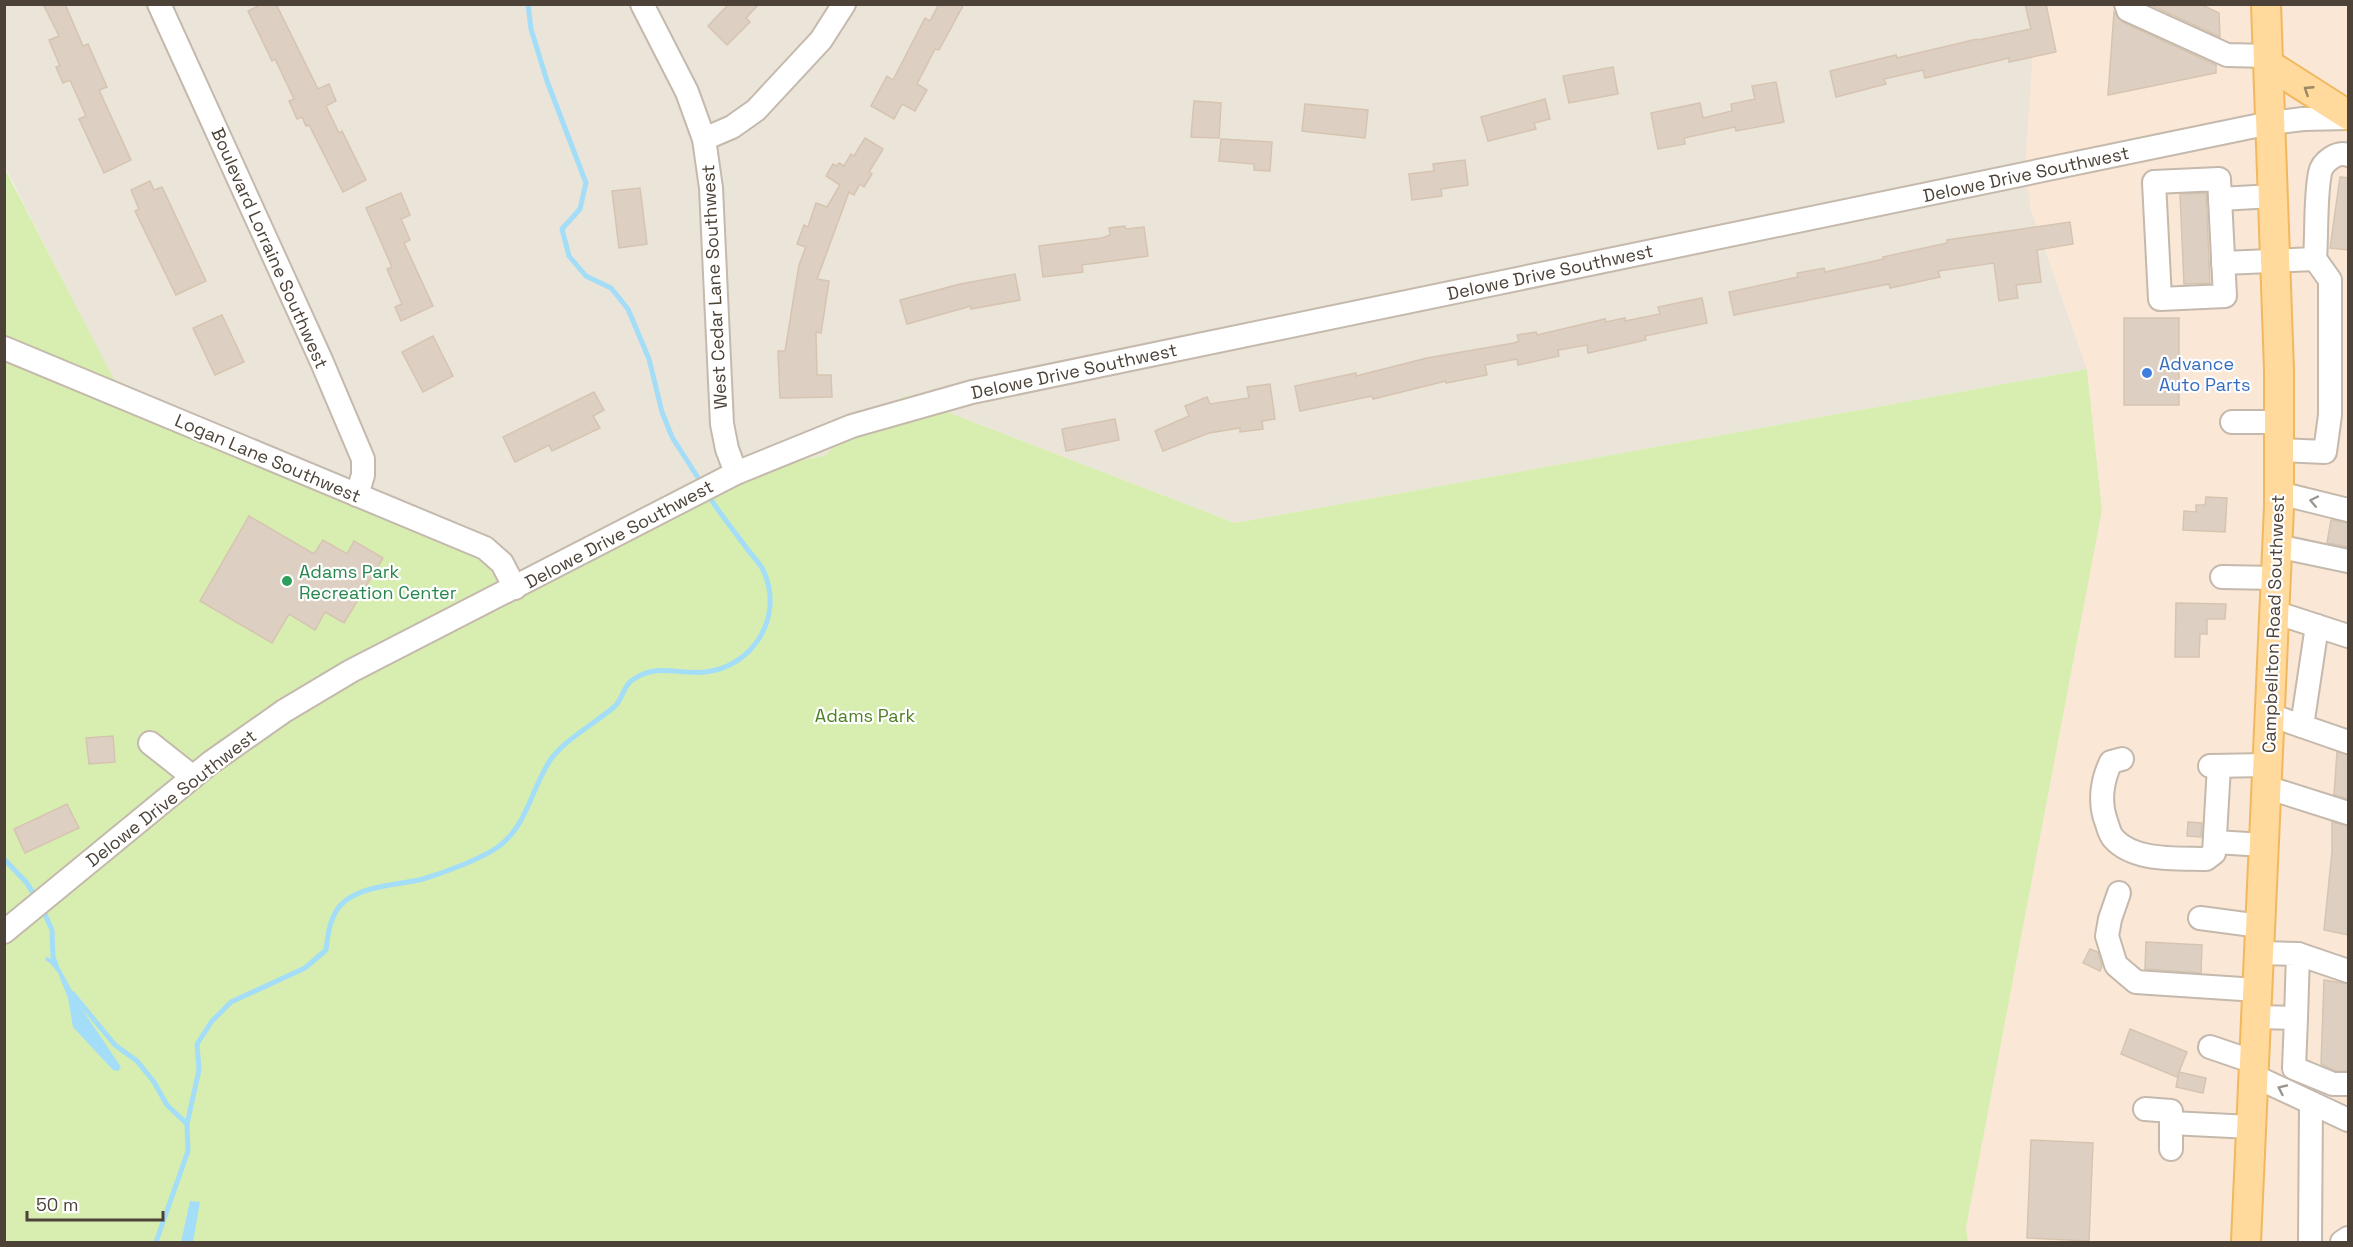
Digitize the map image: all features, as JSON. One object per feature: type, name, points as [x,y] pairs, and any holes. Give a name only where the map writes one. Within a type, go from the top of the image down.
[{"type":"main road","name":"Campbellton Road Southwest","points":[[2246,1242],[2279,493],[2275,260],[2266,4]]},
{"type":"main road","points":[[2268,60],[2349,116]]},
{"type":"street","name":"Boulevard Lorraine Southwest","points":[[159,4],[316,349],[363,459],[363,475],[357,495]]},
{"type":"street","name":"West Cedar Lane Southwest","points":[[642,4],[687,92],[704,139],[711,188],[722,424],[727,449],[736,473]]},
{"type":"street","points":[[704,139],[732,127],[756,110],[821,40],[844,4]]},
{"type":"street","points":[[2126,4],[2128,10],[2227,55],[2268,60]]},
{"type":"street","name":"Delowe Drive Southwest","points":[[4,932],[193,777],[285,711],[351,671],[736,473],[852,426],[972,392],[2271,123],[2349,116]]},
{"type":"street","points":[[2279,450],[2325,452],[2330,414],[2330,280],[2315,259],[2320,171],[2334,156],[2347,147]]},
{"type":"street","points":[[2219,178],[2223,263],[2225,296],[2160,299],[2154,182],[2219,178]]},
{"type":"street","points":[[2220,199],[2273,196]]},
{"type":"street","points":[[2223,263],[2315,259]]},
{"type":"street","name":"Logan Lane Southwest","points":[[4,348],[485,548],[502,563],[516,588]]},
{"type":"street","points":[[2232,422],[2279,422]]},
{"type":"street","points":[[2279,493],[2349,510]]},
{"type":"street","points":[[2277,546],[2349,561]]},
{"type":"street","points":[[2222,577],[2276,578]]},
{"type":"street","points":[[2274,612],[2337,630],[2302,726]]},
{"type":"street","points":[[2270,715],[2349,742]]},
{"type":"street","points":[[150,743],[193,777]]},
{"type":"street","points":[[2122,759],[2110,762],[2103,786],[2103,812],[2111,836],[2126,849],[2147,855],[2206,859],[2214,853],[2215,766],[2267,776],[2349,813]]},
{"type":"street","points":[[2214,842],[2264,845]]},
{"type":"street","points":[[2119,893],[2110,919],[2109,945],[2116,965],[2136,982],[2257,1003],[2296,1018]]},
{"type":"street","points":[[2200,918],[2349,970]]},
{"type":"street","points":[[2298,954],[2294,1068],[2332,1084],[2349,1084]]},
{"type":"street","points":[[2210,1047],[2254,1069],[2311,1103],[2347,1120]]},
{"type":"street","points":[[2310,1242],[2311,1103]]},
{"type":"street","points":[[2145,1109],[2171,1111],[2171,1149]]},
{"type":"street","points":[[2171,1123],[2251,1127]]},
{"type":"street","points":[[2342,1242],[2349,1238]]},
{"type":"shaded area","points":[[5,5],[2036,5],[2026,169],[2031,210],[2087,369],[1235,523],[906,396],[861,416],[826,455],[711,480],[518,582],[118,389],[5,167]]},
{"type":"shaded area","points":[[2036,5],[2348,5],[2348,1242],[1968,1242],[1966,1228],[2102,510],[2087,369],[2031,210],[2025,169]]},
{"type":"green space","name":"Adams Park","points":[[4,167],[119,389],[474,544],[518,581],[711,480],[826,455],[861,416],[906,396],[1235,523],[2087,369],[2102,510],[1966,1228],[1968,1242],[5,1242]]},
{"type":"water","points":[[47,957],[56,961],[82,1009],[121,1067],[118,1071],[113,1070],[73,1027],[68,998],[58,973],[45,960]]},
{"type":"water","points":[[190,1201],[200,1202],[193,1242],[181,1242]]},
{"type":"building","points":[[43,4],[65,4],[83,46],[88,44],[107,87],[99,90],[131,160],[104,173],[79,119],[86,116],[70,80],[63,83],[56,67],[60,66],[49,40],[59,36]]},
{"type":"building","points":[[262,4],[276,4],[318,89],[329,84],[336,101],[326,106],[339,133],[342,131],[366,180],[343,192],[309,125],[306,126],[302,117],[297,119],[289,101],[294,99],[275,59],[272,61],[248,11]]},
{"type":"building","points":[[729,4],[759,4],[746,18],[750,22],[727,45],[708,26]]},
{"type":"building","points":[[939,4],[964,4],[939,50],[935,49],[917,84],[927,90],[915,111],[902,104],[894,119],[871,106],[887,76],[893,80],[925,18],[930,21]]},
{"type":"building","points":[[2025,4],[2046,4],[2056,52],[2009,62],[2009,58],[1925,78],[1923,70],[1884,79],[1886,84],[1836,97],[1830,71],[1896,55],[1897,58],[2031,29]]},
{"type":"building","points":[[2149,4],[2200,4],[2219,13],[2220,37]]},
{"type":"building","points":[[2114,12],[2122,22],[2216,65],[2216,73],[2108,95]]},
{"type":"building","points":[[1613,67],[1618,94],[1569,103],[1563,76]]},
{"type":"building","points":[[1776,82],[1784,122],[1736,131],[1735,127],[1684,138],[1685,144],[1658,149],[1651,113],[1700,103],[1703,118],[1732,111],[1731,104],[1755,99],[1752,86]]},
{"type":"building","points":[[1545,99],[1550,119],[1534,123],[1536,129],[1488,141],[1481,117]]},
{"type":"building","points":[[1194,101],[1221,103],[1219,138],[1191,137]]},
{"type":"building","points":[[1305,104],[1368,110],[1365,138],[1302,131]]},
{"type":"building","points":[[865,138],[883,149],[869,172],[872,174],[864,187],[860,184],[854,195],[849,192],[817,279],[829,281],[821,333],[816,332],[817,375],[831,375],[832,397],[780,398],[778,351],[785,351],[799,265],[806,247],[797,244],[804,225],[808,227],[816,203],[827,207],[840,185],[826,176],[833,164],[837,166],[839,163],[844,166],[851,154],[854,156]]},
{"type":"building","points":[[1221,139],[1272,142],[1270,171],[1254,170],[1254,164],[1219,161]]},
{"type":"building","points":[[1465,160],[1468,185],[1441,189],[1442,196],[1412,200],[1409,174],[1434,171],[1433,164]]},
{"type":"building","points":[[2340,177],[2349,178],[2349,250],[2330,248]]},
{"type":"building","points":[[150,181],[154,190],[162,187],[206,281],[176,295],[135,211],[139,209],[131,190]]},
{"type":"building","points":[[640,188],[647,244],[619,248],[612,191]]},
{"type":"building","points":[[401,193],[410,215],[401,219],[410,240],[404,243],[433,306],[401,321],[395,307],[402,304],[387,269],[392,267],[366,208]]},
{"type":"building","points":[[2206,193],[2210,283],[2184,284],[2180,194]]},
{"type":"building","points":[[2070,222],[2073,244],[2037,250],[2041,282],[2016,285],[2018,298],[1999,301],[1994,263],[1938,271],[1940,277],[1890,288],[1889,284],[1734,315],[1729,292],[1798,277],[1797,273],[1824,268],[1825,272],[1947,243],[1947,240]]},
{"type":"building","points":[[1125,226],[1126,229],[1144,227],[1148,256],[1082,265],[1083,272],[1043,277],[1039,246],[1102,238],[1110,235],[1109,228]]},
{"type":"building","points":[[1015,274],[1020,300],[971,309],[971,306],[907,324],[900,300],[960,284]]},
{"type":"building","points":[[1702,298],[1707,323],[1645,336],[1646,340],[1588,353],[1587,345],[1558,350],[1559,356],[1518,365],[1517,359],[1485,365],[1487,375],[1446,383],[1446,381],[1373,399],[1372,396],[1300,411],[1295,386],[1356,373],[1356,376],[1427,358],[1514,343],[1519,341],[1517,335],[1536,332],[1537,335],[1605,319],[1606,322],[1625,318],[1625,321],[1660,314],[1658,307]]},
{"type":"building","points":[[222,315],[244,362],[215,375],[193,328]]},
{"type":"building","points":[[2124,318],[2179,318],[2179,405],[2124,405]]},
{"type":"building","points":[[433,336],[453,376],[423,392],[402,352]]},
{"type":"building","points":[[1270,384],[1275,419],[1262,421],[1263,429],[1240,432],[1240,428],[1209,433],[1163,451],[1155,431],[1189,416],[1185,406],[1207,397],[1210,404],[1249,398],[1247,387]]},
{"type":"building","points":[[594,392],[604,410],[593,416],[600,428],[552,451],[549,445],[515,462],[503,437]]},
{"type":"building","points":[[1115,419],[1119,440],[1066,451],[1062,429]]},
{"type":"building","points":[[2206,497],[2227,498],[2225,532],[2183,530],[2184,511],[2196,512],[2196,505],[2205,505]]},
{"type":"building","points":[[249,516],[314,554],[323,540],[347,554],[354,541],[383,558],[344,623],[325,612],[315,630],[289,614],[272,643],[200,601]]},
{"type":"building","points":[[2331,520],[2349,523],[2349,547],[2327,543]]},
{"type":"building","points":[[2176,603],[2226,604],[2225,619],[2207,619],[2207,634],[2200,634],[2199,657],[2175,657]]},
{"type":"building","points":[[113,736],[115,762],[89,764],[86,738]]},
{"type":"building","points":[[2337,752],[2349,755],[2349,799],[2334,795]]},
{"type":"building","points":[[67,804],[79,828],[25,853],[14,829]]},
{"type":"building","points":[[2188,822],[2202,823],[2201,837],[2187,836]]},
{"type":"building","points":[[2332,822],[2349,826],[2349,935],[2324,930],[2332,852]]},
{"type":"building","points":[[2146,942],[2202,945],[2201,973],[2145,969]]},
{"type":"building","points":[[2090,949],[2098,952],[2102,966],[2100,971],[2083,963]]},
{"type":"building","points":[[2324,980],[2349,984],[2349,1071],[2336,1071],[2321,1064]]},
{"type":"building","points":[[2130,1029],[2187,1052],[2177,1077],[2121,1054]]},
{"type":"building","points":[[2179,1072],[2206,1078],[2203,1093],[2176,1087]]},
{"type":"building","points":[[2031,1140],[2093,1143],[2089,1241],[2027,1238]]},
{"type":"waterway","points":[[528,4],[531,29],[547,81],[586,183],[580,209],[562,229],[569,256],[586,276],[611,288],[628,309],[649,359],[662,412],[672,437],[702,484]]},
{"type":"waterway","points":[[156,1242],[188,1151],[187,1124],[199,1070],[197,1044],[212,1021],[231,1002],[305,968],[326,950],[333,917],[340,906],[353,896],[382,886],[423,879],[472,861],[498,847],[508,838],[523,817],[544,770],[557,751],[617,704],[631,681],[649,672],[666,670],[705,672],[722,668],[737,661],[760,637],[767,622],[770,606],[769,589],[764,572],[708,495]]},
{"type":"waterway","points":[[4,859],[26,882],[36,897]]},
{"type":"waterway","points":[[42,908],[52,930],[53,957],[56,965]]},
{"type":"waterway","points":[[73,994],[115,1045],[137,1061],[154,1082],[167,1105],[187,1124]]},
{"type":"place","name":"Advance Auto Parts","points":[[2147,373]]},
{"type":"place","name":"Adams Park Recreation Center","points":[[287,581]]}]
